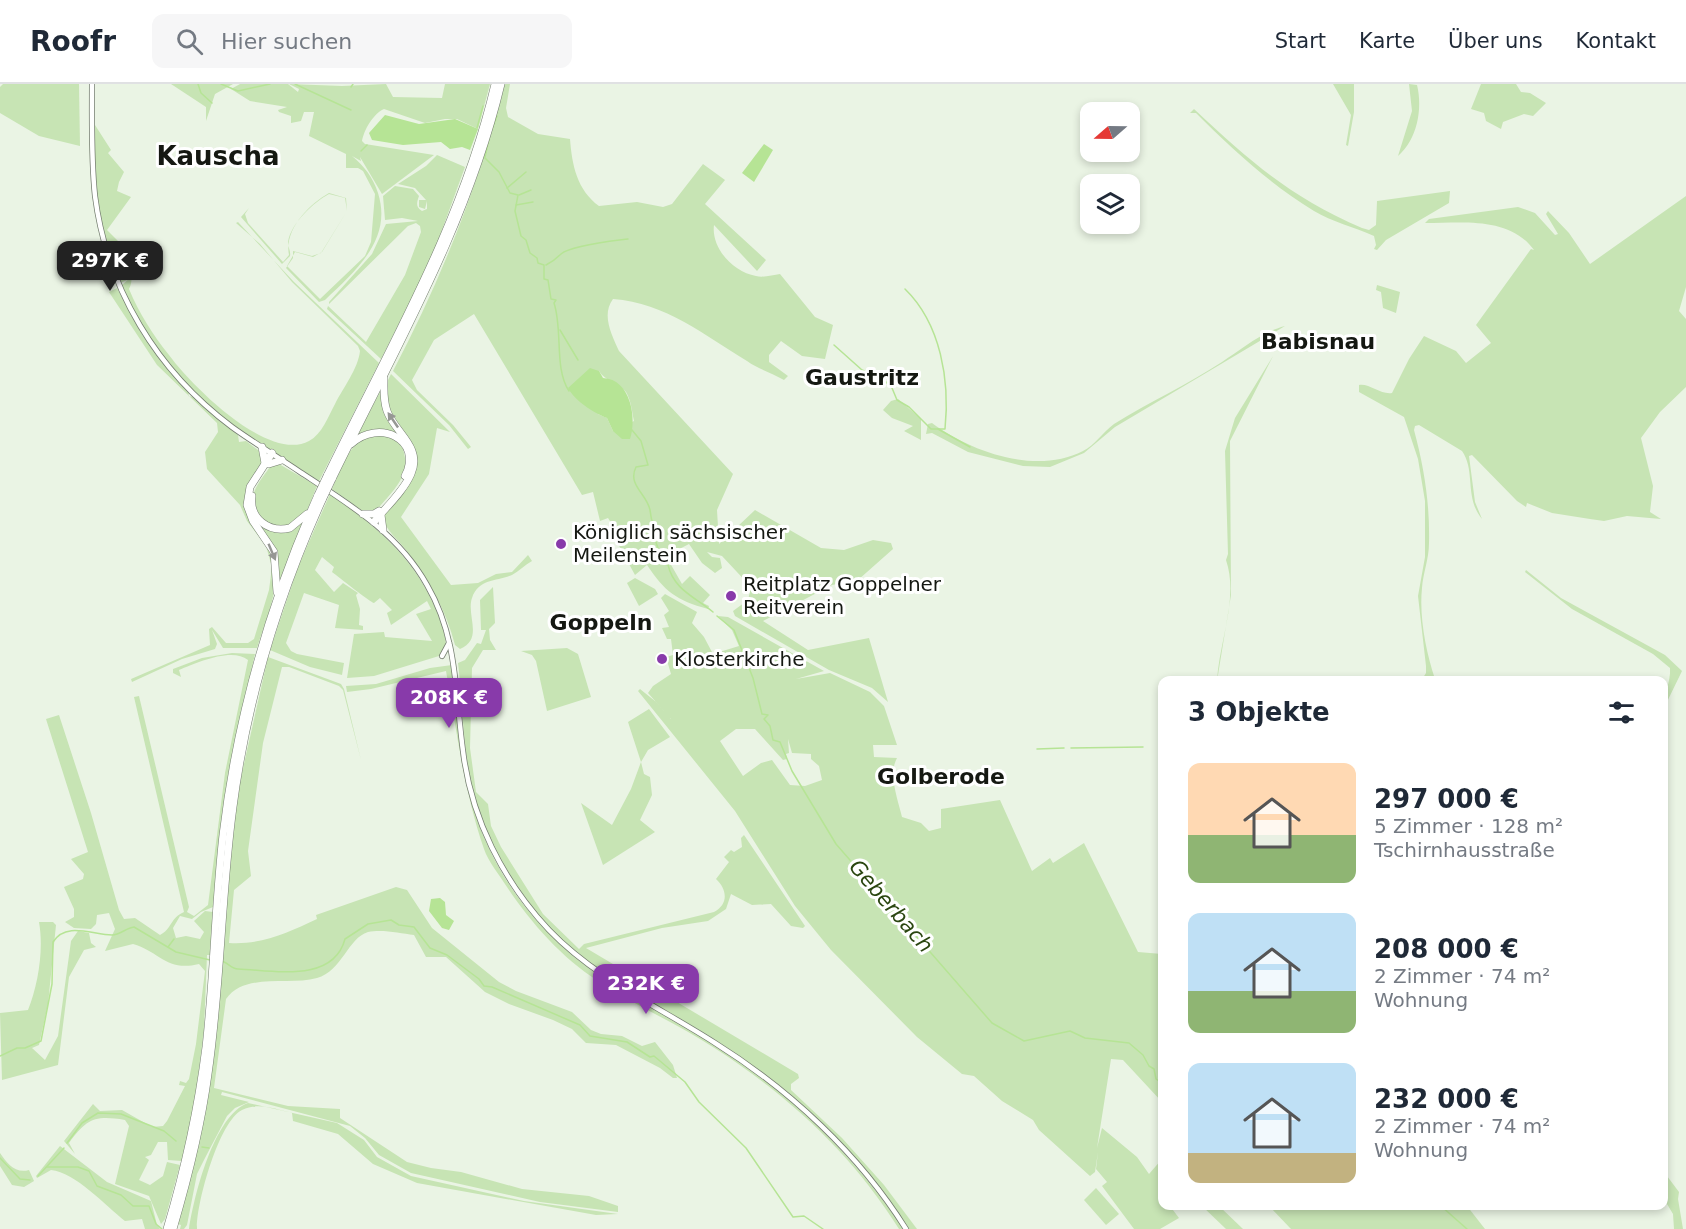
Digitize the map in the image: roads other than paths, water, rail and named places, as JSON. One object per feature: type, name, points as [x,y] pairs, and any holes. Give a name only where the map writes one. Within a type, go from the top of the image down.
[{"type":"highway","points":[[492,106],[495,84]]},
{"type":"highway","points":[[329,478],[347,448],[445,242],[501,84]]},
{"type":"highway","points":[[216,955],[228,840],[247,729],[284,597],[321,496],[383,374]]},
{"type":"highway","points":[[373,521],[408,479],[414,461],[408,441],[387,411],[383,394],[383,374]]},
{"type":"highway","points":[[347,448],[362,435],[378,431],[395,436],[405,448],[409,459],[407,471],[381,511],[380,520],[383,530]]},
{"type":"highway","points":[[262,447],[267,463],[251,497],[253,510],[260,521],[269,527],[282,530],[296,524],[311,510],[321,496]]},
{"type":"highway","points":[[273,454],[250,487],[247,505],[253,521],[274,552],[277,566],[277,598]]},
{"type":"highway","points":[[267,463],[282,460]]},
{"type":"highway","points":[[171,1226],[198,1102],[215,968],[223,836],[234,762],[251,686],[277,598],[311,510]]},
{"type":"highway","points":[[363,514],[374,514],[381,511]]},
{"type":"main road","points":[[92,84],[95,196],[108,255],[127,305],[145,336],[189,390],[233,428],[373,521],[403,550],[424,580],[437,605],[450,640],[457,681],[463,753],[473,800],[492,848],[525,902],[548,929],[585,962],[733,1054],[798,1105],[864,1172],[906,1229]]},
{"type":"main road","points":[[442,656],[450,640]]},
{"type":"waterway","points":[[198,84],[201,93],[212,103]]},
{"type":"waterway","points":[[221,84],[238,91],[270,84]]},
{"type":"waterway","points":[[295,84],[351,110]]},
{"type":"waterway","points":[[477,128],[483,106]]},
{"type":"waterway","points":[[492,129],[497,116]]},
{"type":"waterway","points":[[485,157],[489,139]]},
{"type":"waterway","points":[[361,151],[367,145]]},
{"type":"waterway","name":"Geberbach","points":[[484,157],[499,172],[510,193],[518,195],[515,211],[521,236],[526,240],[530,253],[537,258],[538,263],[544,265],[544,279],[548,280],[551,299],[556,300],[554,303],[557,314],[560,361],[564,382],[569,391]]},
{"type":"waterway","points":[[507,188],[526,172]]},
{"type":"waterway","points":[[519,195],[531,190]]},
{"type":"waterway","points":[[516,205],[533,202]]},
{"type":"waterway","name":"Geberbach","points":[[546,265],[574,248],[628,239]]},
{"type":"waterway","points":[[834,345],[862,370],[883,379],[892,388],[897,400],[909,407],[931,429],[945,429],[944,373],[935,336],[917,303],[905,289]]},
{"type":"waterway","points":[[560,330],[578,360]]},
{"type":"waterway","points":[[938,429],[970,447]]},
{"type":"waterway","name":"Geberbach","points":[[632,430],[641,441],[648,465],[636,467],[634,479],[648,504],[656,531],[654,537],[661,556],[665,559],[664,564],[668,565],[680,587],[713,612]]},
{"type":"waterway","name":"Geberbach","points":[[717,616],[734,630],[753,678],[762,714],[768,715],[764,719],[770,726],[773,740],[780,742],[792,771],[836,844],[992,1023],[1024,1041],[1070,1031],[1085,1038],[1129,1043],[1154,1069],[1158,1080]]},
{"type":"waterway","points":[[1071,748],[1143,747]]},
{"type":"waterway","points":[[1037,749],[1064,748]]},
{"type":"waterway","points":[[221,961],[236,969],[284,972],[315,969],[328,963],[338,953],[345,939],[368,924],[391,920],[399,925],[414,927],[430,948],[447,955],[479,979],[484,986],[492,987],[580,1025],[590,1036],[627,1042],[650,1057],[654,1056],[685,1082],[699,1102],[746,1148],[793,1217],[804,1216],[823,1229]]},
{"type":"waterway","points":[[0,1056],[41,1041],[52,984],[53,942],[65,932],[80,931],[112,935],[134,927],[176,952],[210,960]]},
{"type":"waterway","points":[[168,947],[174,939]]},
{"type":"waterway","points":[[67,1143],[82,1123],[98,1113],[121,1114],[164,1131],[176,1141]]},
{"type":"waterway","points":[[202,1147],[209,1148]]},
{"type":"waterway","points":[[38,1176],[64,1148]]},
{"type":"waterway","points":[[0,1158],[20,1179],[30,1180]]},
{"type":"waterway","points":[[47,1167],[78,1167],[89,1171],[97,1186],[121,1195],[133,1206],[149,1206],[156,1224],[162,1229]]},
{"type":"waterway","name":"Geberbach","points":[[1446,1210],[1467,1229]]},
{"type":"place","name":"Königlich sächsischer Meilenstein","points":[[561,544]]},
{"type":"place","name":"Reitplatz Goppelner Reitverein","points":[[731,596]]},
{"type":"place","name":"Klosterkirche","points":[[662,659]]},
{"type":"district","name":"Kauscha","points":[[218,156]]},
{"type":"district","name":"Babisnau","points":[[1318,341]]},
{"type":"district","name":"Gaustritz","points":[[862,377]]},
{"type":"district","name":"Goppeln","points":[[601,622]]},
{"type":"district","name":"Golberode","points":[[941,776]]}]
